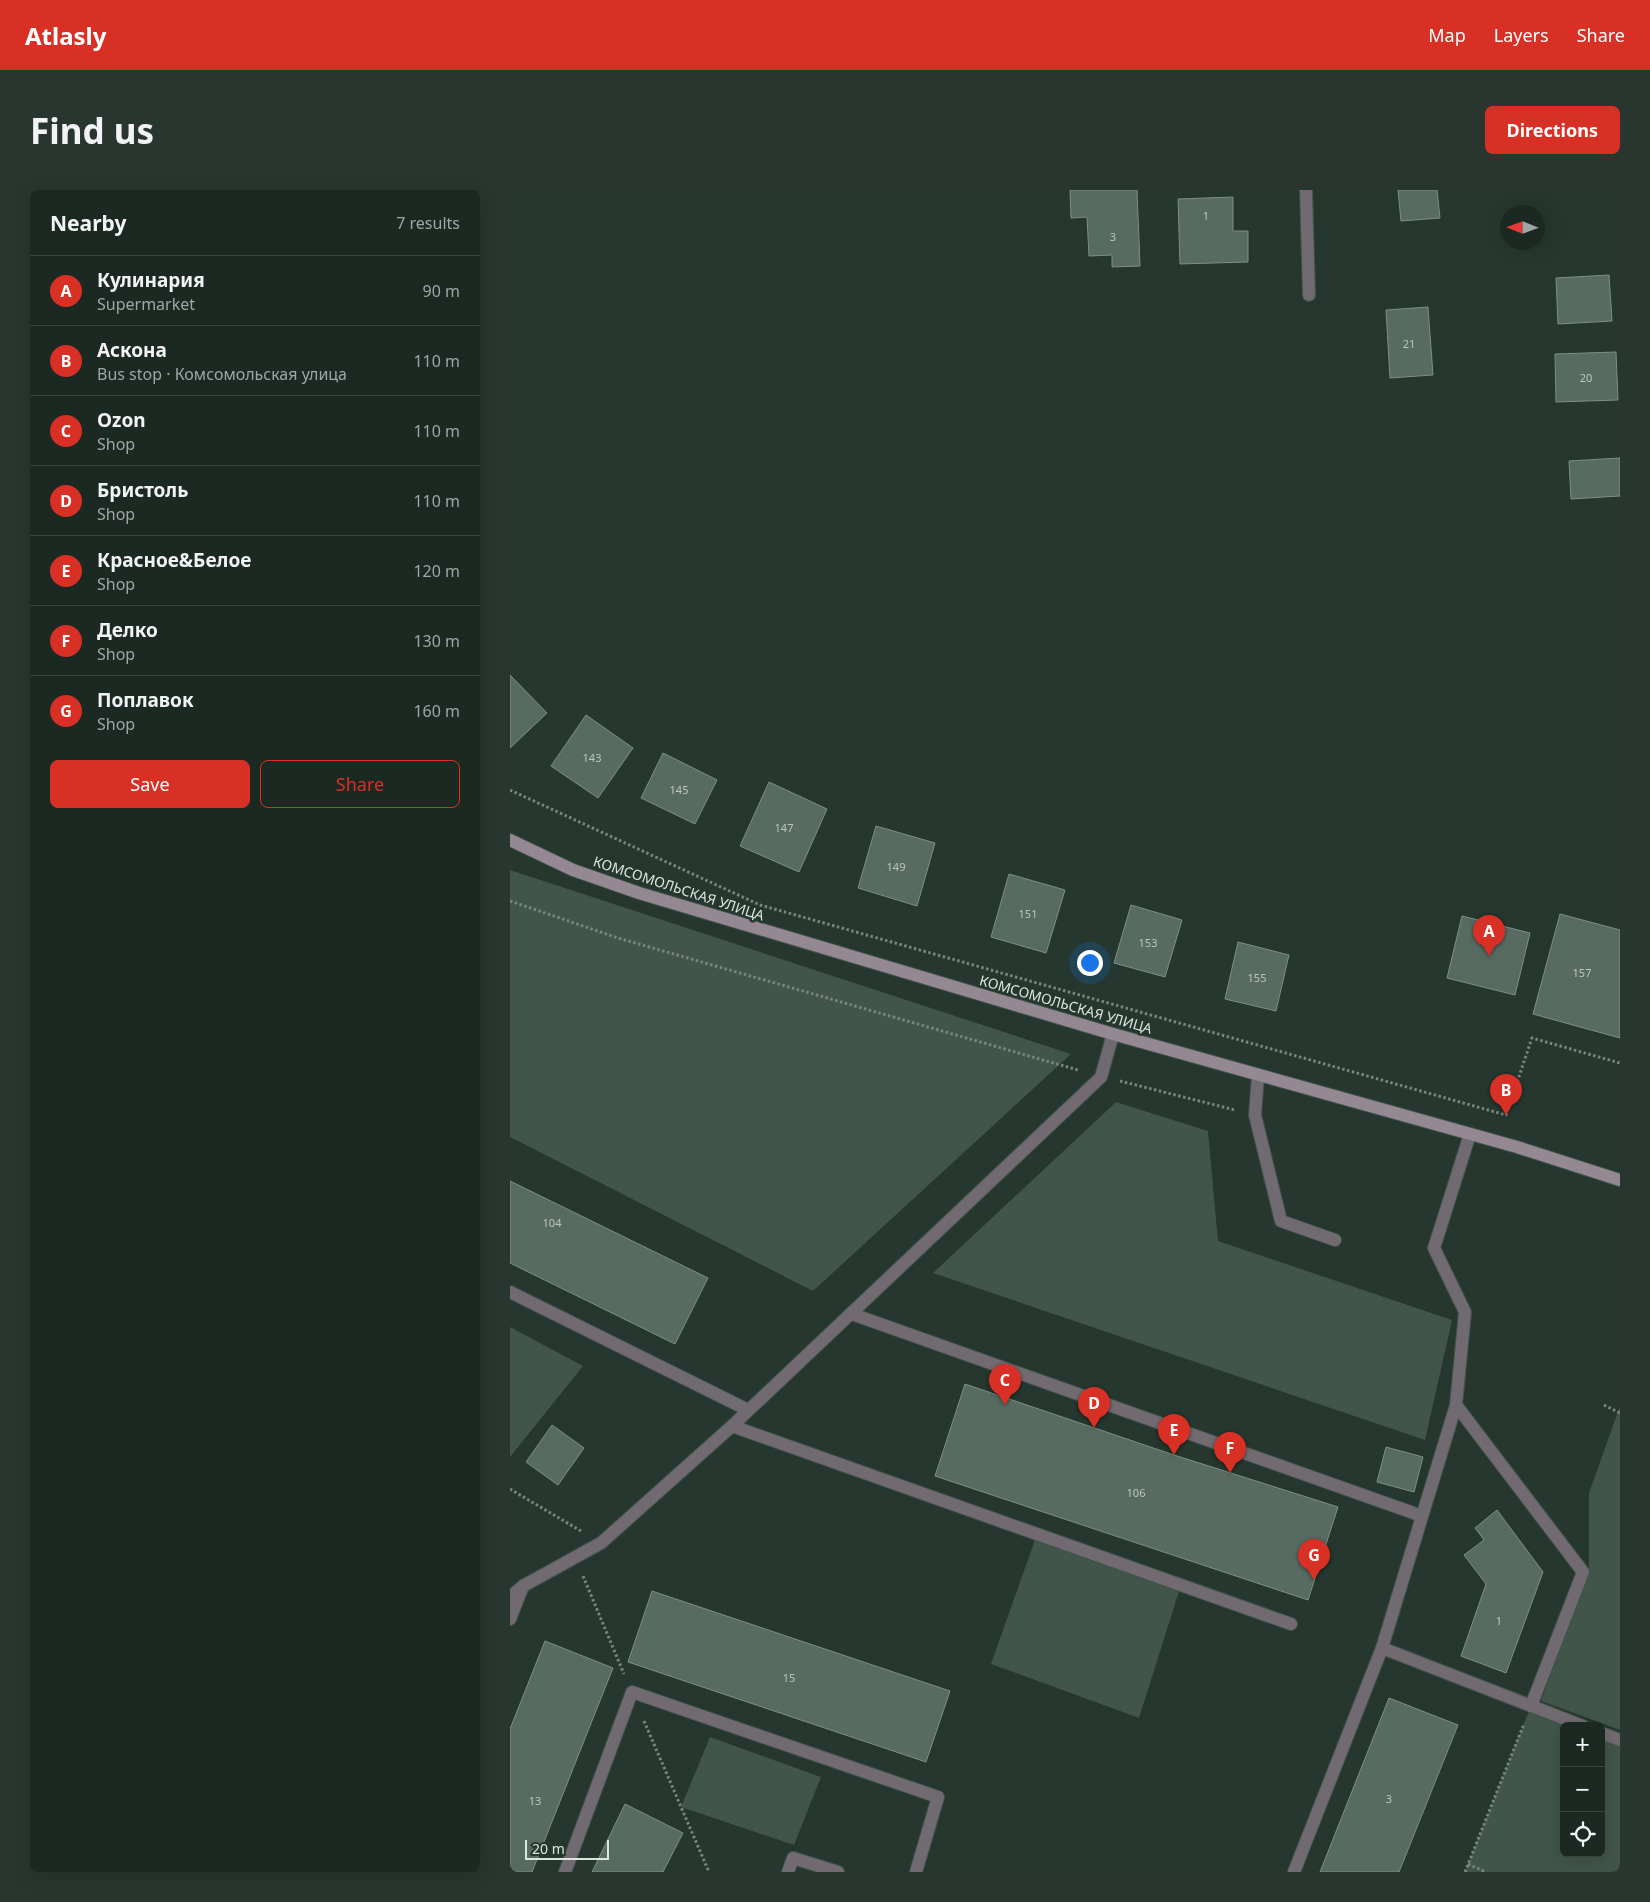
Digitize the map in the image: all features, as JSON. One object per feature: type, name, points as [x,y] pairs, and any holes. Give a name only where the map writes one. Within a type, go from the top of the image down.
[{"type":"main road","name":"КОМСОМОЛЬСКАЯ УЛИЦА","points":[[510,840],[573,870],[639,893],[1113,1034],[1517,1147],[1620,1180]]},
{"type":"street","points":[[1306,190],[1309,295]]},
{"type":"street","points":[[510,1598],[523,1586],[601,1543],[732,1426],[852,1314],[1101,1076],[1113,1034]]},
{"type":"street","points":[[1258,1075],[1255,1115],[1280,1221],[1335,1240]]},
{"type":"street","points":[[1294,1872],[1382,1648],[1456,1405],[1465,1312],[1434,1248],[1470,1134]]},
{"type":"street","points":[[510,1292],[748,1410]]},
{"type":"street","points":[[852,1314],[1422,1516]]},
{"type":"street","points":[[1456,1405],[1583,1572],[1531,1706]]},
{"type":"street","points":[[732,1426],[1291,1624]]},
{"type":"street","points":[[510,1619],[523,1586]]},
{"type":"street","points":[[1382,1648],[1573,1722]]},
{"type":"street","points":[[564,1872],[632,1692],[938,1797],[916,1872]]},
{"type":"street","points":[[1605,1734],[1620,1740]]},
{"type":"street","points":[[788,1872],[793,1858],[838,1872]]},
{"type":"path","points":[[510,790],[760,905],[1506,1115],[1532,1038],[1620,1063]]},
{"type":"path","points":[[510,900],[618,938],[1101,1076],[1255,1115]]},
{"type":"path","points":[[1604,1405],[1620,1413]]},
{"type":"path","points":[[510,1489],[601,1543]]},
{"type":"path","points":[[1465,1872],[1531,1706]]},
{"type":"path","points":[[1468,1864],[1486,1872]]},
{"type":"green space","points":[[510,870],[1071,1054],[813,1291],[510,1137]]},
{"type":"green space","points":[[1116,1102],[1208,1131],[1218,1241],[1452,1320],[1425,1440],[933,1273]]},
{"type":"green space","points":[[510,1327],[583,1366],[510,1457]]},
{"type":"green space","points":[[1620,1406],[1620,1730],[1605,1724],[1605,1722],[1598,1722],[1541,1701],[1589,1569],[1589,1493]]},
{"type":"green space","points":[[1037,1534],[1181,1585],[1139,1718],[991,1664]]},
{"type":"green space","points":[[1531,1706],[1573,1722],[1560,1722],[1560,1857],[1605,1857],[1605,1734],[1620,1740],[1620,1872],[1465,1872]]},
{"type":"green space","points":[[710,1737],[821,1777],[794,1845],[681,1807]]},
{"type":"building","points":[[1070,190],[1137,190],[1140,266],[1112,267],[1112,255],[1089,256],[1087,217],[1071,218]]},
{"type":"building","points":[[1398,190],[1437,190],[1440,218],[1401,221]]},
{"type":"building","points":[[1233,197],[1233,231],[1248,231],[1248,262],[1180,264],[1178,199]]},
{"type":"building","points":[[1609,275],[1612,321],[1558,324],[1556,278]]},
{"type":"building","points":[[1428,307],[1433,375],[1390,378],[1386,310]]},
{"type":"building","points":[[1616,352],[1618,400],[1556,402],[1555,354]]},
{"type":"building","points":[[1620,458],[1620,496],[1571,499],[1569,461]]},
{"type":"building","points":[[510,675],[547,713],[510,748]]},
{"type":"building","points":[[586,715],[633,748],[598,798],[551,766]]},
{"type":"building","points":[[663,753],[717,780],[695,824],[641,798]]},
{"type":"building","points":[[769,782],[827,809],[799,872],[740,846]]},
{"type":"building","points":[[876,826],[935,843],[917,906],[858,888]]},
{"type":"building","points":[[1009,874],[1065,890],[1046,953],[991,937]]},
{"type":"building","points":[[1131,905],[1182,920],[1165,977],[1114,963]]},
{"type":"building","points":[[1560,914],[1620,930],[1620,1038],[1533,1014]]},
{"type":"building","points":[[1462,916],[1530,933],[1515,995],[1447,978]]},
{"type":"building","points":[[1238,942],[1289,955],[1276,1011],[1225,999]]},
{"type":"building","points":[[510,1181],[708,1278],[675,1344],[510,1263]]},
{"type":"building","points":[[965,1384],[1174,1455],[1338,1507],[1308,1600],[935,1476]]},
{"type":"building","points":[[552,1425],[584,1448],[558,1485],[526,1462]]},
{"type":"building","points":[[1386,1447],[1423,1457],[1414,1492],[1377,1482]]},
{"type":"building","points":[[1497,1510],[1543,1572],[1506,1673],[1461,1656],[1486,1584],[1464,1555],[1484,1540],[1475,1528]]},
{"type":"building","points":[[652,1591],[950,1691],[926,1762],[628,1662]]},
{"type":"building","points":[[545,1641],[613,1668],[532,1872],[510,1872],[510,1729]]},
{"type":"building","points":[[1389,1698],[1458,1725],[1399,1872],[1320,1872]]},
{"type":"building","points":[[625,1804],[683,1833],[663,1872],[592,1872]]},
{"type":"place","name":"Кулинария","points":[[1489,956]]},
{"type":"place","name":"Аскона","points":[[1506,1115]]},
{"type":"place","name":"Ozon","points":[[1005,1405]]},
{"type":"place","name":"Бристоль","points":[[1094,1428]]},
{"type":"place","name":"Красное&Белое","points":[[1174,1455]]},
{"type":"place","name":"Делко","points":[[1230,1473]]},
{"type":"place","name":"Поплавок","points":[[1314,1580]]}]
